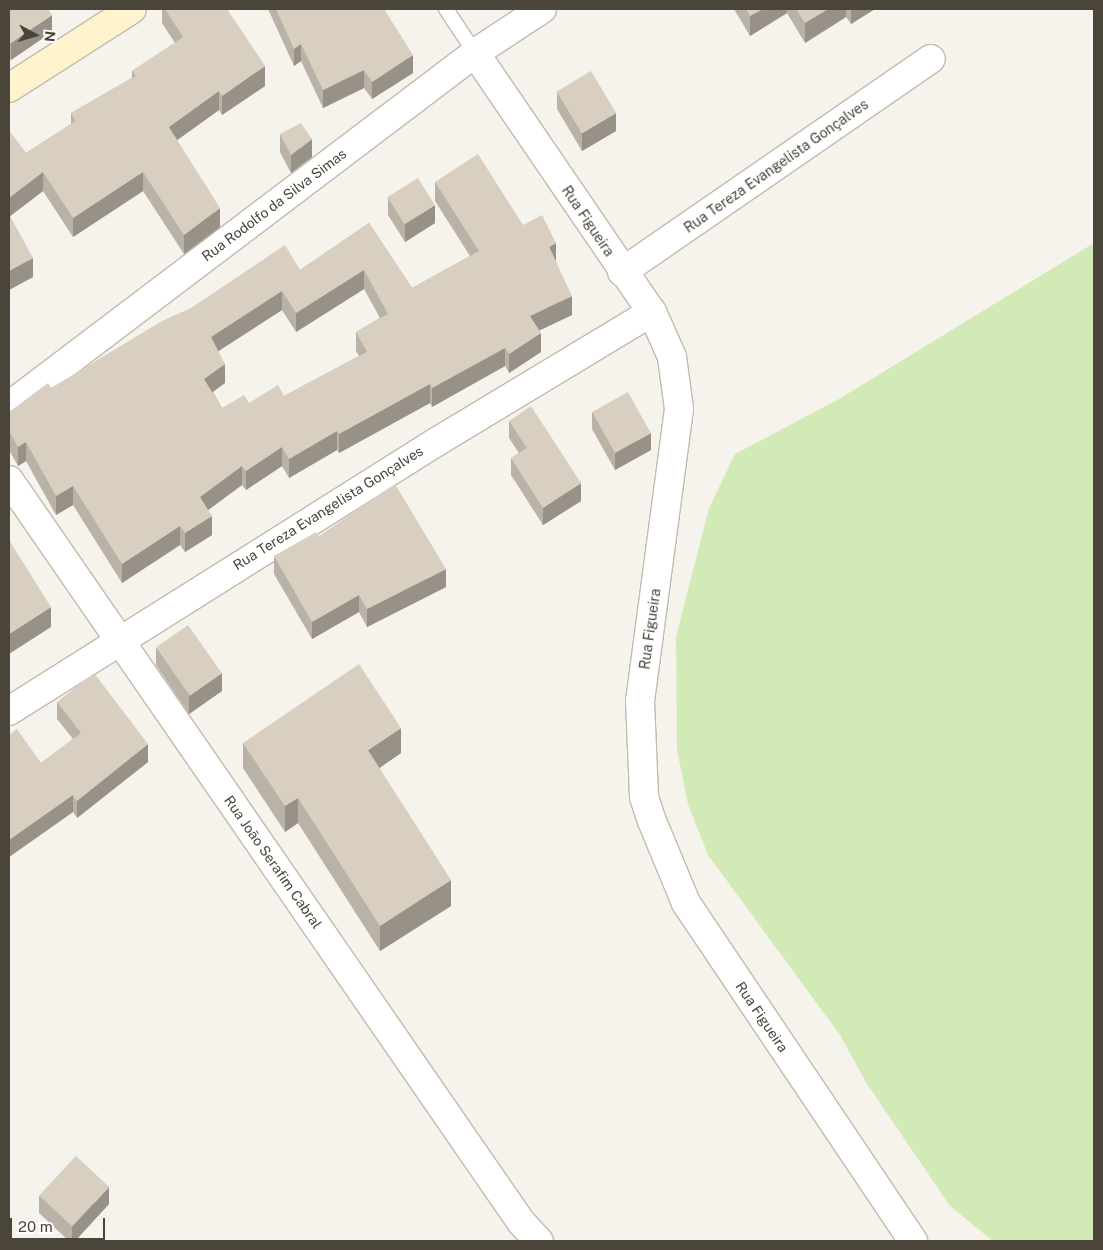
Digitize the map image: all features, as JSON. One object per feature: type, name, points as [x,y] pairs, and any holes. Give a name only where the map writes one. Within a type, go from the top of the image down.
[{"type":"main road","points":[[9,88],[132,9]]},
{"type":"street","name":"Rua Rodolfo da Silva Simas","points":[[9,406],[475,53],[542,9]]},
{"type":"street","name":"Rua Figueira","points":[[475,53],[622,272],[652,312],[672,357],[679,409],[640,701],[644,797],[686,903],[912,1241]]},
{"type":"street","name":"Rua Tereza Evangelista Gonçalves","points":[[622,272],[931,59]]},
{"type":"street","name":"Rua Tereza Evangelista Gonçalves","points":[[9,711],[119,639],[652,312]]},
{"type":"street","name":"Rua João Serafim Cabral","points":[[9,480],[521,1222],[539,1241]]},
{"type":"lane","name":"Rua Figueira","points":[[446,9],[475,53]]},
{"type":"green space","points":[[1094,243],[1094,1241],[993,1241],[950,1206],[867,1084],[840,1035],[708,855],[688,804],[677,750],[676,637],[709,508],[735,454],[839,399]]},
{"type":"building","points":[[9,9],[48,9],[52,15],[11,43],[9,40]]},
{"type":"building","points":[[165,9],[227,9],[265,66],[222,96],[219,91],[169,127],[220,208],[184,235],[143,172],[73,218],[43,172],[9,198],[9,131],[26,153],[75,121],[71,113],[136,76],[132,71],[183,37]]},
{"type":"building","points":[[276,9],[384,9],[413,55],[372,82],[364,70],[323,90],[301,44],[294,49]]},
{"type":"building","points":[[746,9],[763,9],[750,16]]},
{"type":"building","points":[[796,9],[828,9],[805,23]]},
{"type":"building","points":[[591,71],[616,113],[582,134],[557,92]]},
{"type":"building","points":[[301,123],[312,139],[291,155],[280,134]]},
{"type":"building","points":[[478,154],[523,225],[542,215],[556,243],[549,247],[572,296],[530,316],[541,333],[509,354],[505,348],[432,388],[430,384],[339,434],[337,431],[289,459],[282,447],[246,471],[242,466],[200,497],[212,516],[185,533],[180,526],[122,564],[73,486],[56,496],[26,442],[18,447],[9,431],[9,412],[48,383],[51,388],[162,321],[191,308],[285,245],[300,270],[369,223],[412,288],[479,251],[435,182]],"holes":[[[364,270],[388,314],[356,332],[367,352],[284,396],[278,385],[249,403],[244,395],[222,408],[204,379],[225,364],[211,337],[282,291],[296,313]]]},
{"type":"building","points":[[418,178],[435,205],[404,224],[387,197]]},
{"type":"building","points":[[9,214],[33,258],[9,271]]},
{"type":"building","points":[[628,392],[651,433],[615,453],[592,412]]},
{"type":"building","points":[[531,406],[581,483],[543,508],[511,458],[527,448],[509,421]]},
{"type":"building","points":[[395,484],[446,569],[367,609],[359,595],[312,622],[274,556],[316,532],[319,536]]},
{"type":"building","points":[[9,540],[51,607],[9,634]]},
{"type":"building","points":[[188,625],[222,673],[190,696],[156,647]]},
{"type":"building","points":[[359,664],[401,728],[368,750],[451,880],[380,926],[298,798],[285,806],[243,743]]},
{"type":"building","points":[[94,673],[148,744],[77,801],[73,795],[9,840],[9,735],[17,729],[41,763],[81,733],[57,702]]},
{"type":"building","points":[[76,1156],[109,1187],[72,1226],[39,1195]]}]
